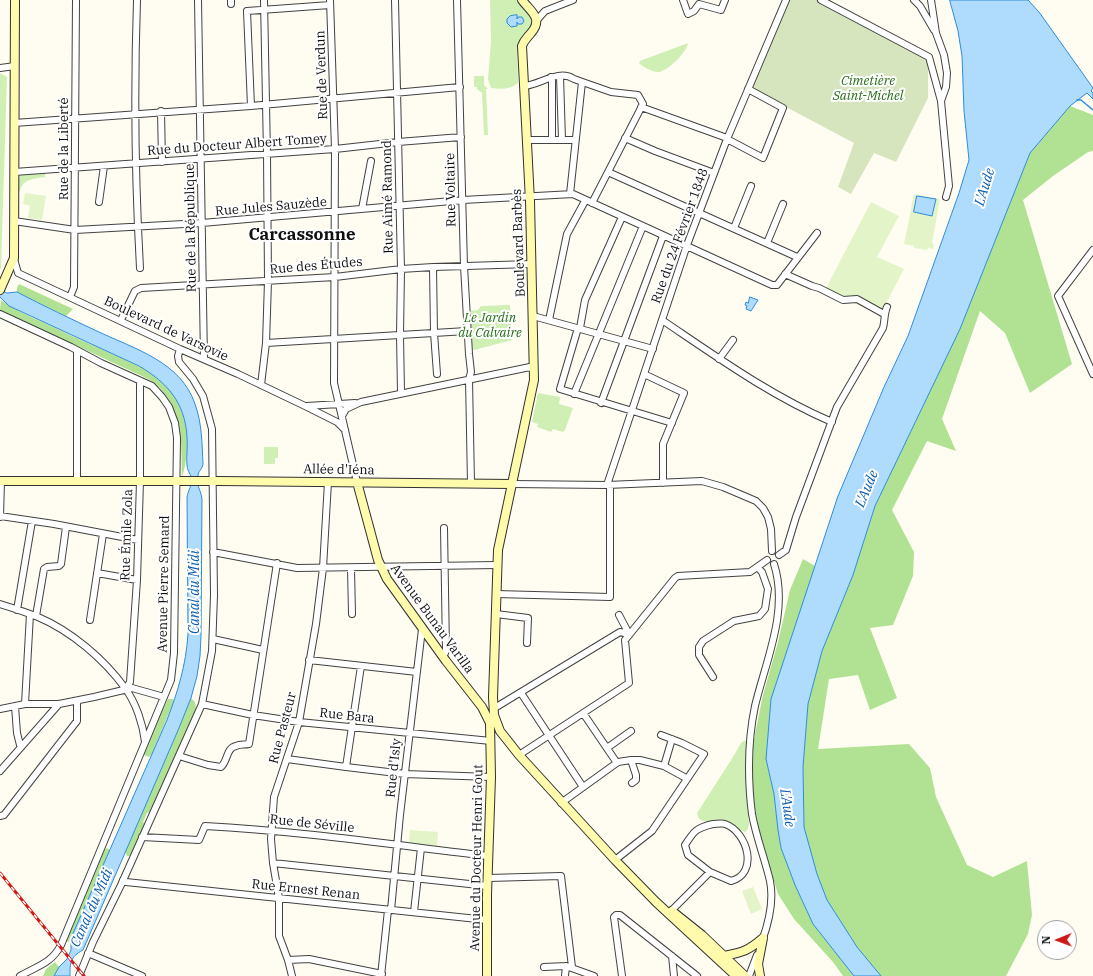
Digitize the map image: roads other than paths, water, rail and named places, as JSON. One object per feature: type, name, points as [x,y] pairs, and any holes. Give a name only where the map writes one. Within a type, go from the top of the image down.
[{"type":"main road","points":[[2,284],[14,258],[15,0]]},
{"type":"main road","points":[[522,0],[534,13],[537,20]]},
{"type":"main road","name":"Boulevard Barbès","points":[[512,484],[534,380],[530,196],[522,46],[525,39],[535,28],[537,20]]},
{"type":"main road","name":"Allée d'Iéna","points":[[0,481],[213,481],[512,484]]},
{"type":"main road","name":"Avenue Bunau Varilla","points":[[357,482],[380,566],[387,579],[422,629],[518,755],[561,803],[656,902],[702,935],[745,976]]},
{"type":"main road","points":[[491,740],[498,729],[493,707],[497,565],[500,542],[512,484]]},
{"type":"main road","points":[[482,707],[493,707]]},
{"type":"main road","name":"Avenue Bunau Varilla","points":[[491,740],[498,729]]},
{"type":"main road","name":"Avenue du Docteur Henri Gout","points":[[487,976],[488,856],[492,777],[491,740]]},
{"type":"main road","name":"Avenue Bunau Varilla","points":[[670,912],[736,976]]},
{"type":"main road","points":[[724,956],[738,954],[749,950],[763,938]]},
{"type":"main road","points":[[760,976],[758,964],[763,938]]},
{"type":"street","name":"Rue de la Liberté","points":[[70,297],[74,287],[76,0]]},
{"type":"street","points":[[137,0],[135,114],[140,268]]},
{"type":"street","name":"Rue de la République","points":[[198,0],[204,285],[204,359]]},
{"type":"street","points":[[261,385],[266,343],[268,281],[264,0]]},
{"type":"street","name":"Rue Aimé Ramond","points":[[395,0],[401,269],[401,393]]},
{"type":"street","name":"Rue Voltaire","points":[[457,0],[464,266],[469,354],[472,372],[469,379],[471,484]]},
{"type":"street","points":[[537,20],[545,11],[573,0]]},
{"type":"street","points":[[683,0],[688,14],[694,11],[699,4],[721,10],[725,0]]},
{"type":"street","name":"Rue du 24 Février 1848","points":[[496,594],[610,597],[608,485],[687,245],[727,139],[786,0]]},
{"type":"street","points":[[821,0],[929,57],[941,101],[949,186],[946,197]]},
{"type":"street","points":[[914,0],[920,6],[936,33],[944,55],[947,73],[946,87],[941,101]]},
{"type":"street","points":[[932,1],[936,33]]},
{"type":"street","points":[[920,6],[924,8],[930,6],[932,1]]},
{"type":"street","points":[[251,106],[247,11],[330,2]]},
{"type":"street","name":"Rue de Verdun","points":[[330,2],[335,149],[335,390],[357,482]]},
{"type":"street","points":[[530,9],[545,11]]},
{"type":"street","points":[[0,68],[15,66]]},
{"type":"street","points":[[560,76],[562,140]]},
{"type":"street","points":[[525,86],[551,77],[570,76],[574,79],[611,92],[638,96],[642,105],[727,139],[763,158],[783,108],[748,90]]},
{"type":"street","points":[[551,77],[552,140]]},
{"type":"street","points":[[582,82],[570,194],[573,194],[663,236],[687,245],[772,285],[777,285],[797,257],[817,233]]},
{"type":"street","points":[[14,123],[251,106],[460,87]]},
{"type":"street","points":[[592,204],[642,105]]},
{"type":"street","points":[[161,112],[162,162]]},
{"type":"street","name":"Rue du Docteur Albert Tomey","points":[[14,172],[335,149],[461,137]]},
{"type":"street","points":[[625,138],[714,173]]},
{"type":"street","points":[[527,140],[575,140]]},
{"type":"street","points":[[362,209],[372,161]]},
{"type":"street","points":[[99,202],[104,166]]},
{"type":"street","points":[[608,172],[797,257]]},
{"type":"street","points":[[734,228],[751,186]]},
{"type":"street","name":"Rue Jules Sauzède","points":[[14,221],[74,230],[138,227],[268,218],[463,200],[570,194]]},
{"type":"street","points":[[549,320],[567,234],[585,200]]},
{"type":"street","points":[[767,243],[783,204]]},
{"type":"street","points":[[622,217],[585,300],[579,328],[560,389],[601,403],[672,423]]},
{"type":"street","points":[[574,394],[643,226]]},
{"type":"street","points":[[601,403],[663,236]]},
{"type":"street","points":[[1093,250],[1058,296],[1093,374]]},
{"type":"street","points":[[2,284],[18,273],[14,258]]},
{"type":"street","name":"Rue des Études","points":[[121,320],[136,291],[141,288],[335,277],[401,269],[433,267],[531,264]]},
{"type":"street","points":[[433,267],[434,333],[437,374]]},
{"type":"street","name":"Boulevard de Varsovie","points":[[18,273],[306,406],[337,422],[345,430]]},
{"type":"street","points":[[785,274],[843,300],[857,299],[884,314]]},
{"type":"street","points":[[774,564],[778,562],[779,555],[786,550],[796,517],[841,398],[883,328],[885,320],[884,314],[887,307]]},
{"type":"street","name":"Avenue Pierre Semard","points":[[0,314],[152,386],[169,407],[175,423],[177,438],[178,482],[174,653],[171,680],[58,950],[50,959],[20,976]]},
{"type":"street","points":[[533,316],[652,349]]},
{"type":"street","points":[[662,320],[759,385],[787,401],[832,422]]},
{"type":"street","points":[[266,343],[468,331]]},
{"type":"street","points":[[719,359],[734,340]]},
{"type":"street","points":[[79,976],[88,953],[124,880],[202,704],[209,670],[213,639],[212,429],[203,396],[193,379],[179,362],[178,356],[180,349]]},
{"type":"street","points":[[76,482],[78,352]]},
{"type":"street","points":[[306,406],[361,402],[469,379],[530,368],[534,370]]},
{"type":"street","points":[[644,374],[684,392],[662,449],[663,483]]},
{"type":"street","name":"Rue Émile Zola","points":[[126,688],[130,682],[137,580],[140,481],[140,380]]},
{"type":"street","points":[[326,404],[335,390]]},
{"type":"street","points":[[342,416],[346,409],[361,402]]},
{"type":"street","points":[[0,481],[0,516],[138,540]]},
{"type":"street","name":"Allée d'Iéna","points":[[512,484],[608,485],[702,481],[723,487],[756,501],[763,508],[768,517],[771,529],[772,551]]},
{"type":"street","name":"Rue Pasteur","points":[[292,976],[279,936],[279,898],[273,863],[271,830],[274,797],[298,722],[316,624],[323,568],[328,482]]},
{"type":"street","points":[[18,610],[32,521]]},
{"type":"street","points":[[25,704],[33,615],[44,569],[47,567],[59,566],[61,564],[66,527]]},
{"type":"street","points":[[443,657],[446,651],[444,528]]},
{"type":"street","points":[[90,620],[103,534]]},
{"type":"street","points":[[518,755],[629,683],[625,640],[678,576],[750,572],[758,568],[767,560],[767,556],[772,551],[779,555]]},
{"type":"street","points":[[213,552],[297,568],[497,565]]},
{"type":"street","points":[[767,560],[774,564]]},
{"type":"street","points":[[179,756],[208,765],[222,767],[229,751],[233,746],[249,744],[277,563]]},
{"type":"street","points":[[749,976],[763,938],[772,906],[770,882],[752,815],[749,766],[751,732],[755,708],[775,634],[778,582],[774,564]]},
{"type":"street","points":[[351,568],[352,614]]},
{"type":"street","points":[[713,677],[699,655],[699,647],[703,641],[734,621],[759,616],[766,609],[768,589],[762,572],[758,568]]},
{"type":"street","points":[[97,573],[137,580]]},
{"type":"street","points":[[0,604],[33,615],[65,632],[91,650],[126,688],[138,713],[144,732],[145,743]]},
{"type":"street","points":[[496,614],[528,618],[527,643]]},
{"type":"street","points":[[619,615],[629,634]]},
{"type":"street","name":"Rue d'Isly","points":[[382,975],[422,629]]},
{"type":"street","points":[[493,707],[521,693],[620,632],[629,634]]},
{"type":"street","points":[[213,639],[263,650]]},
{"type":"street","points":[[309,660],[417,672]]},
{"type":"street","points":[[346,768],[361,666]]},
{"type":"street","points":[[0,709],[25,704],[59,704],[77,701],[126,688],[132,688],[164,697]]},
{"type":"street","points":[[521,693],[583,787]]},
{"type":"street","points":[[0,816],[4,815],[76,721],[77,701]]},
{"type":"street","points":[[0,771],[59,704]]},
{"type":"street","name":"Rue Bara","points":[[202,704],[253,715],[298,722],[491,740]]},
{"type":"street","points":[[16,706],[17,733],[20,745]]},
{"type":"street","points":[[583,713],[617,763]]},
{"type":"street","points":[[607,748],[631,731]]},
{"type":"street","points":[[615,860],[652,831],[686,778],[704,754],[682,742],[661,735]]},
{"type":"street","points":[[664,766],[672,739]]},
{"type":"street","points":[[287,759],[346,768],[405,774],[492,777]]},
{"type":"street","points":[[561,803],[617,763],[631,760],[640,760],[664,766],[686,778]]},
{"type":"street","points":[[631,760],[636,775],[636,780],[632,782]]},
{"type":"street","points":[[713,824],[726,824],[739,834],[744,841],[748,856],[746,869],[740,877],[731,881],[710,872],[688,855],[685,845],[700,827],[713,824]]},
{"type":"street","name":"Rue de Séville","points":[[142,837],[199,840],[205,826],[271,830],[488,856]]},
{"type":"street","points":[[414,912],[419,878],[421,848]]},
{"type":"street","points":[[273,863],[394,876],[488,882],[561,876],[569,966],[565,976]]},
{"type":"street","points":[[670,912],[710,872]]},
{"type":"street","name":"Rue Ernest Renan","points":[[124,880],[126,882],[487,920]]},
{"type":"street","points":[[622,976],[614,917],[616,915],[620,915],[697,976]]},
{"type":"street","points":[[88,953],[142,976]]},
{"type":"street","points":[[672,956],[674,976]]},
{"type":"street","points":[[288,960],[309,959],[382,975]]},
{"type":"street","points":[[544,967],[569,966],[594,976]]},
{"type":"water","name":"L'Aude","points":[[950,0],[1028,0],[1039,12],[1093,88],[1091,91],[1093,93],[1093,99],[1087,93],[1070,106],[1030,153],[960,329],[875,506],[853,575],[822,651],[808,704],[803,767],[804,827],[817,874],[827,900],[857,947],[881,976],[854,976],[813,924],[795,885],[781,848],[774,794],[766,759],[771,699],[838,496],[884,387],[908,336],[959,193],[969,160],[964,111],[962,56],[958,31]]},
{"type":"water","points":[[517,15],[517,19],[518,17],[522,17],[524,21],[522,24],[518,24],[517,22],[517,26],[511,27],[507,23],[507,19],[510,16]]},
{"type":"water","points":[[917,196],[936,199],[932,216],[914,212]]},
{"type":"water","name":"Canal du Midi","points":[[0,290],[7,293],[17,292],[142,351],[168,367],[179,377],[195,404],[201,434],[203,464],[199,473],[198,485],[202,499],[201,636],[197,676],[191,698],[179,728],[83,950],[73,958],[70,967],[70,976],[54,976],[59,967],[67,959],[71,950],[71,938],[167,720],[181,678],[188,634],[187,497],[191,485],[191,476],[187,467],[186,425],[179,404],[158,379],[139,366],[9,306],[0,297]]},
{"type":"water","points":[[750,297],[758,300],[751,311],[746,309],[747,306],[745,305],[746,302],[748,303]]},
{"type":"waterway","points":[[1077,100],[1081,100],[1093,110]]},
{"type":"railway","points":[[0,873],[84,976]]},
{"type":"district","name":"Carcassonne","points":[[302,235]]},
{"type":"park label","name":"Cimetière Saint-Michel","points":[[868,88]]},
{"type":"park label","name":"Le Jardin du Calvaire","points":[[490,326]]}]
